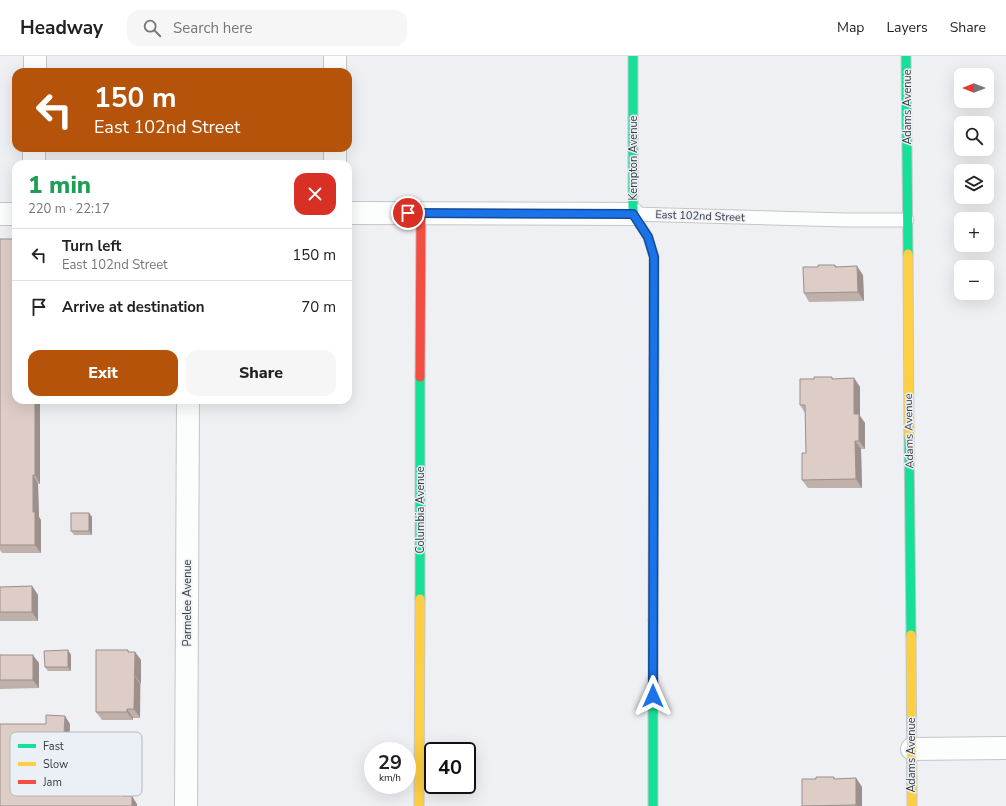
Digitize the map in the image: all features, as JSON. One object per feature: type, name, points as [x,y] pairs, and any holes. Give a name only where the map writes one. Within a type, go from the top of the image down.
[{"type":"street","points":[[35,56],[35,68]]},
{"type":"street","points":[[335,56],[335,68]]},
{"type":"street","name":"Kempton Avenue","points":[[633,56],[633,214],[648,237],[654,257],[653,806]]},
{"type":"street","name":"Adams Avenue","points":[[906,56],[912,806]]},
{"type":"street","name":"East 102nd Street","points":[[352,213],[633,214]]},
{"type":"street","name":"Columbia Avenue","points":[[418,806],[421,213]]},
{"type":"street","points":[[0,214],[12,214]]},
{"type":"street","name":"Parmelee Avenue","points":[[186,806],[188,404]]},
{"type":"street","points":[[912,749],[1006,748]]},
{"type":"lane","name":"East 102nd Street","points":[[633,214],[846,220],[907,220]]},
{"type":"building","points":[[0,239],[12,239],[12,404],[35,404],[35,475],[33,475],[33,512],[35,512],[35,545],[0,545]]},
{"type":"building","points":[[818,265],[835,265],[835,267],[857,266],[858,292],[804,293],[803,267],[818,267]]},
{"type":"building","points":[[814,377],[832,377],[832,379],[854,378],[854,414],[859,414],[859,441],[855,441],[856,479],[802,480],[802,453],[806,453],[805,405],[800,405],[800,379],[814,379]]},
{"type":"building","points":[[71,513],[89,513],[89,531],[71,531]]},
{"type":"building","points":[[32,586],[32,612],[0,612],[0,587]]},
{"type":"building","points":[[68,650],[68,667],[45,667],[44,651]]},
{"type":"building","points":[[96,650],[128,650],[128,652],[135,652],[134,709],[127,709],[127,712],[96,712]]},
{"type":"building","points":[[0,655],[33,655],[33,680],[0,680]]},
{"type":"building","points":[[46,715],[65,716],[64,732],[10,732],[10,796],[132,796],[132,806],[0,806],[0,724],[46,724]]},
{"type":"building","points":[[816,777],[834,777],[834,779],[856,778],[856,805],[802,806],[802,779],[816,779]]},
{"type":"traffic: fast","points":[[633,56],[633,214],[648,237],[654,257],[654,359]]},
{"type":"traffic: fast","points":[[906,56],[908,254]]},
{"type":"traffic: fast","points":[[420,377],[420,599]]},
{"type":"traffic: fast","points":[[909,437],[911,635]]},
{"type":"traffic: fast","points":[[653,620],[653,806]]},
{"type":"traffic: slow","points":[[908,254],[909,437]]},
{"type":"traffic: slow","points":[[653,620],[654,359]]},
{"type":"traffic: slow","points":[[419,806],[420,599]]},
{"type":"traffic: slow","points":[[911,635],[912,806]]},
{"type":"traffic: jam","points":[[420,377],[421,213]]},
{"type":"route","points":[[408,213],[633,214],[648,237],[654,257],[653,696]]}]
